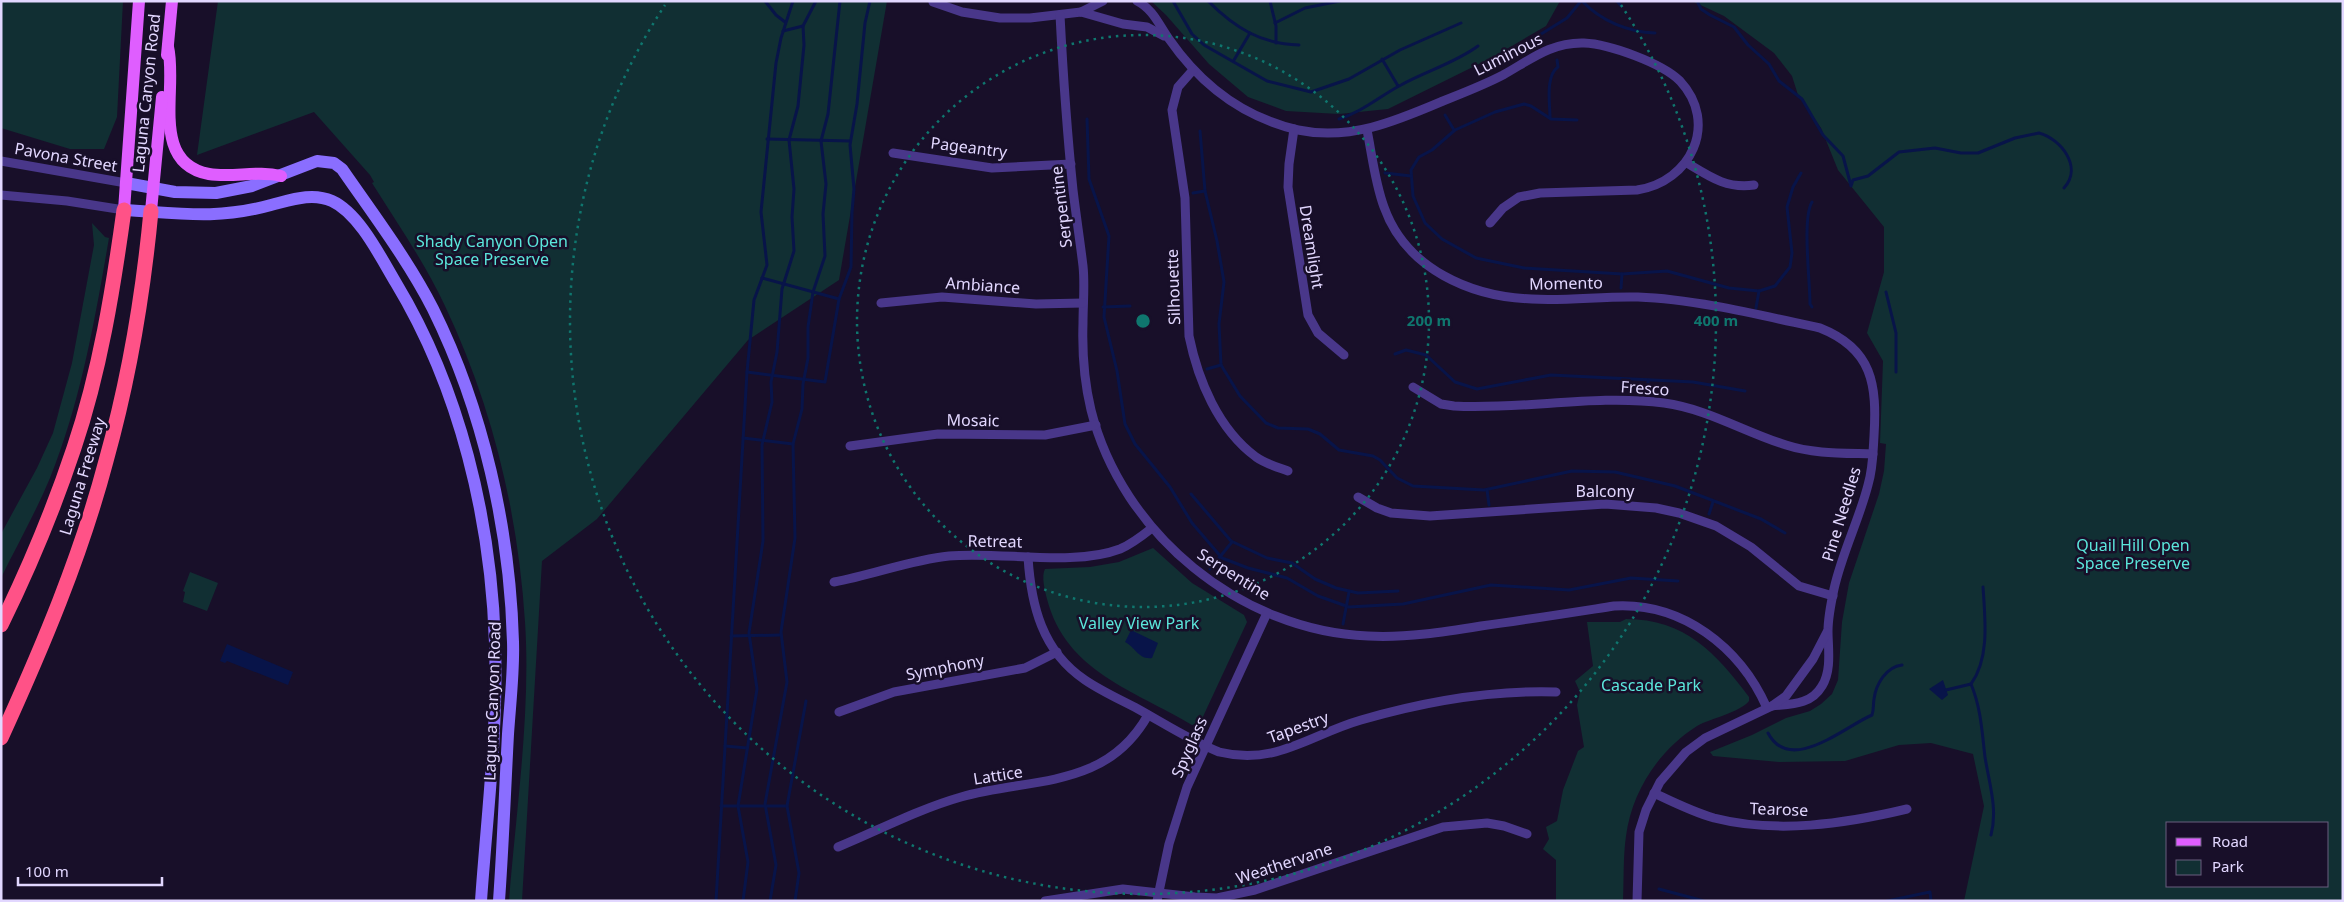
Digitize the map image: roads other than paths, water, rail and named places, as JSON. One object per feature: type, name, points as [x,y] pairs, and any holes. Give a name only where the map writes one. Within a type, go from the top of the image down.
[{"type":"highway","name":"Laguna Freeway","points":[[1,624],[25,576],[74,448],[101,345],[124,210]]},
{"type":"highway","name":"Laguna Freeway","points":[[1,738],[84,533],[106,463],[134,343],[151,211]]},
{"type":"main road","name":"Laguna Canyon Road","points":[[138,1],[124,210],[193,216],[222,214],[305,197],[324,198],[340,205],[356,221],[376,249],[416,316],[445,381],[481,514],[492,591],[495,644],[495,701],[481,901]]},
{"type":"main road","name":"Laguna Canyon Road","points":[[151,211],[172,1]]},
{"type":"main road","points":[[168,47],[171,73],[170,124],[173,146],[180,158],[192,168],[209,174],[234,175],[257,172],[281,176]]},
{"type":"main road","name":"Laguna Canyon Road","points":[[126,183],[152,189],[216,193],[252,186],[317,161],[334,163],[342,170],[390,239],[432,308],[462,375],[481,439],[502,530],[510,589],[514,644],[499,901]]},
{"type":"main road","points":[[495,701],[510,695]]},
{"type":"street","name":"Luminous","points":[[933,2],[962,12],[987,17],[1015,19],[1081,12],[1103,1]]},
{"type":"street","name":"Luminous","points":[[1137,1],[1150,11],[1193,70],[1219,94],[1236,106],[1264,120],[1294,129],[1333,133],[1367,130],[1398,120],[1486,83],[1548,48],[1562,44],[1586,43],[1612,49],[1661,68],[1682,84],[1690,96],[1697,122],[1696,141],[1687,163],[1668,180],[1650,188],[1540,193],[1519,196],[1503,208],[1490,223]]},
{"type":"street","name":"Luminous","points":[[1081,12],[1123,24],[1147,27],[1169,39]]},
{"type":"street","name":"Serpentine","points":[[1060,15],[1070,164],[1083,269],[1083,360],[1096,425],[1118,476],[1152,528],[1178,555],[1210,581],[1267,613],[1327,631],[1354,635],[1382,637],[1456,630],[1614,606],[1651,608],[1688,621],[1711,635],[1738,662],[1769,707]]},
{"type":"street","name":"Silhouette","points":[[1193,70],[1178,87],[1172,110],[1185,198],[1189,336],[1193,353],[1210,399],[1227,426],[1256,457],[1288,471]]},
{"type":"street","name":"Dreamlight","points":[[1294,129],[1288,187],[1308,315],[1318,333],[1344,355]]},
{"type":"street","name":"Momento","points":[[1367,130],[1384,208],[1394,226],[1405,244],[1418,258],[1434,271],[1456,283],[1494,294],[1533,300],[1638,297],[1702,305],[1820,328],[1839,337],[1856,351]]},
{"type":"street","name":"Pageantry","points":[[893,153],[992,168],[1070,164]]},
{"type":"street","name":"Pavona Street","points":[[1,161],[126,183]]},
{"type":"street","points":[[1687,163],[1724,184],[1738,187],[1754,185]]},
{"type":"street","points":[[1,195],[67,201],[124,210]]},
{"type":"street","name":"Ambiance","points":[[881,303],[942,297],[1036,304],[1083,303]]},
{"type":"street","name":"Pine Needles","points":[[1769,707],[1810,699],[1821,689],[1828,667],[1828,629],[1833,596],[1842,560],[1869,484],[1873,454],[1874,389],[1867,366],[1856,351]]},
{"type":"street","name":"Fresco","points":[[1414,387],[1441,404],[1454,406],[1618,401],[1666,404],[1707,414],[1785,445],[1804,450],[1873,454]]},
{"type":"street","name":"Mosaic","points":[[850,446],[938,434],[1045,435],[1096,425]]},
{"type":"street","name":"Balcony","points":[[1358,497],[1377,508],[1391,513],[1430,516],[1605,504],[1656,508],[1685,515],[1716,526],[1751,547],[1799,586],[1833,596]]},
{"type":"street","name":"Retreat","points":[[834,582],[903,564],[936,558],[970,555],[1081,556],[1108,552],[1130,544],[1152,528]]},
{"type":"street","name":"Tapestry","points":[[1028,557],[1034,606],[1041,626],[1057,652],[1084,680],[1205,746],[1228,754],[1270,755],[1359,721],[1406,709],[1524,691],[1556,692]]},
{"type":"street","name":"Spyglass","points":[[1158,896],[1177,816],[1205,746],[1267,613]]},
{"type":"street","name":"Pine Needles","points":[[1637,901],[1639,832],[1654,793],[1670,769],[1686,752],[1716,731],[1769,707],[1786,696],[1798,677],[1809,665],[1828,629]]},
{"type":"street","name":"Symphony","points":[[839,712],[870,699],[903,690],[1025,668],[1057,652]]},
{"type":"street","name":"Lattice","points":[[838,847],[949,801],[982,792],[1045,783],[1088,769],[1124,746],[1148,715]]},
{"type":"street","name":"Tearose","points":[[1654,793],[1683,807],[1714,818],[1764,824],[1832,823],[1907,809]]},
{"type":"street","name":"Weathervane","points":[[1046,901],[1116,889],[1158,896],[1217,898],[1243,894],[1435,829],[1459,824],[1487,823],[1504,826],[1527,834]]},
{"type":"waterway","points":[[765,1],[776,15],[785,22]]},
{"type":"waterway","points":[[716,901],[747,372],[754,300],[767,265],[761,212],[776,63],[781,38],[793,1]]},
{"type":"waterway","points":[[743,901],[748,862],[738,806],[757,689],[749,633],[763,541],[762,445],[772,402],[771,382],[777,352],[782,289],[794,251],[792,217],[794,189],[789,140],[798,106],[804,45],[803,26],[816,1]]},
{"type":"waterway","points":[[770,901],[776,865],[765,804],[787,682],[781,632],[795,538],[793,444],[802,409],[803,384],[808,358],[808,327],[813,292],[825,256],[823,214],[826,184],[821,141],[828,114],[840,1]]},
{"type":"waterway","points":[[747,372],[825,382],[839,299],[851,267],[854,189],[850,145],[857,104],[865,23],[870,1]]},
{"type":"waterway","points":[[1173,1],[1192,34],[1204,45],[1267,81],[1311,92],[1349,79],[1400,50],[1461,23]]},
{"type":"waterway","points":[[1208,1],[1228,19],[1249,33],[1273,42],[1299,45]]},
{"type":"waterway","points":[[1270,1],[1276,26],[1276,43]]},
{"type":"waterway","points":[[1275,23],[1305,8],[1340,1]]},
{"type":"waterway","points":[[1520,50],[1525,44],[1567,18],[1581,1]]},
{"type":"waterway","points":[[1582,1],[1606,20],[1625,28],[1655,33]]},
{"type":"waterway","points":[[1617,1],[1621,6]]},
{"type":"waterway","points":[[1698,3],[1701,9],[1734,27],[1748,45],[1769,64],[1779,81],[1802,99],[1823,135],[1843,156],[1851,186],[1853,180],[1868,176],[1899,152],[1935,148],[1961,153],[1978,153],[2015,138],[2039,133],[2055,141],[2067,155],[2071,171],[2069,180],[2064,188]]},
{"type":"waterway","points":[[783,31],[803,26]]},
{"type":"waterway","points":[[1234,60],[1250,33]]},
{"type":"waterway","points":[[1339,119],[1478,46]]},
{"type":"waterway","points":[[1382,59],[1398,86]]},
{"type":"waterway","points":[[1550,118],[1550,83],[1551,77],[1558,67],[1557,60]]},
{"type":"waterway","points":[[1577,120],[1551,119],[1531,106],[1524,104],[1495,112],[1455,130],[1432,150],[1419,157],[1411,170],[1413,196],[1425,223],[1442,239],[1476,258],[1524,268],[1622,274],[1667,271],[1729,288],[1759,291],[1775,286],[1790,267],[1792,253],[1787,207],[1793,187],[1801,173]]},
{"type":"waterway","points":[[1445,115],[1454,130]]},
{"type":"waterway","points":[[1087,119],[1089,179],[1109,236],[1104,317],[1117,371],[1125,424],[1135,444],[1170,487],[1192,523],[1222,558],[1248,568],[1287,578],[1318,596],[1349,607],[1403,604],[1491,585],[1569,590],[1631,578],[1678,581]]},
{"type":"waterway","points":[[1200,131],[1205,191],[1217,241],[1224,282],[1219,324],[1221,365],[1240,396],[1266,423],[1278,428],[1308,429],[1320,434],[1339,450],[1373,456],[1380,460],[1397,478],[1413,486],[1484,490],[1572,471],[1615,472],[1675,486],[1761,519],[1785,533]]},
{"type":"waterway","points":[[767,139],[850,141]]},
{"type":"waterway","points":[[1385,173],[1411,176]]},
{"type":"waterway","points":[[1193,193],[1205,191]]},
{"type":"waterway","points":[[1812,202],[1807,221],[1807,250],[1810,304],[1812,307]]},
{"type":"waterway","points":[[1621,288],[1622,274]]},
{"type":"waterway","points":[[762,278],[839,299]]},
{"type":"waterway","points":[[1756,308],[1759,291]]},
{"type":"waterway","points":[[1886,292],[1896,333],[1896,372]]},
{"type":"waterway","points":[[1103,307],[1130,306]]},
{"type":"waterway","points":[[1395,354],[1406,350],[1426,355],[1455,382],[1477,389],[1551,375],[1693,382],[1745,391]]},
{"type":"waterway","points":[[1207,369],[1221,365]]},
{"type":"waterway","points":[[1648,381],[1648,391]]},
{"type":"waterway","points":[[743,438],[793,444]]},
{"type":"waterway","points":[[1487,490],[1489,505]]},
{"type":"waterway","points":[[1191,494],[1231,541],[1267,558],[1292,563],[1315,579],[1336,588],[1358,593],[1398,591]]},
{"type":"waterway","points":[[1709,514],[1713,502]]},
{"type":"waterway","points":[[1210,569],[1232,542]]},
{"type":"waterway","points":[[1946,690],[1971,684],[1977,674],[1984,650],[1985,637],[1983,587]]},
{"type":"waterway","points":[[1343,624],[1349,592]]},
{"type":"waterway","points":[[731,636],[781,635]]},
{"type":"waterway","points":[[1768,733],[1778,745],[1790,750],[1803,749],[1833,737],[1872,715],[1875,693],[1880,682],[1891,669],[1902,665]]},
{"type":"waterway","points":[[1971,684],[1979,711],[1992,796],[1994,816],[1991,835]]},
{"type":"waterway","points":[[795,901],[799,873],[787,806],[806,701]]},
{"type":"waterway","points":[[725,746],[747,748]]},
{"type":"waterway","points":[[721,806],[787,806]]},
{"type":"waterway","points":[[1659,889],[1704,901]]},
{"type":"waterway","points":[[1887,901],[1930,892],[1931,901]]},
{"type":"park label","name":"Shady Canyon Open Space Preserve","points":[[492,250]]},
{"type":"park label","name":"Quail Hill Open Space Preserve","points":[[2133,554]]},
{"type":"park label","name":"Valley View Park","points":[[1139,623]]},
{"type":"park label","name":"Cascade Park","points":[[1651,685]]}]
